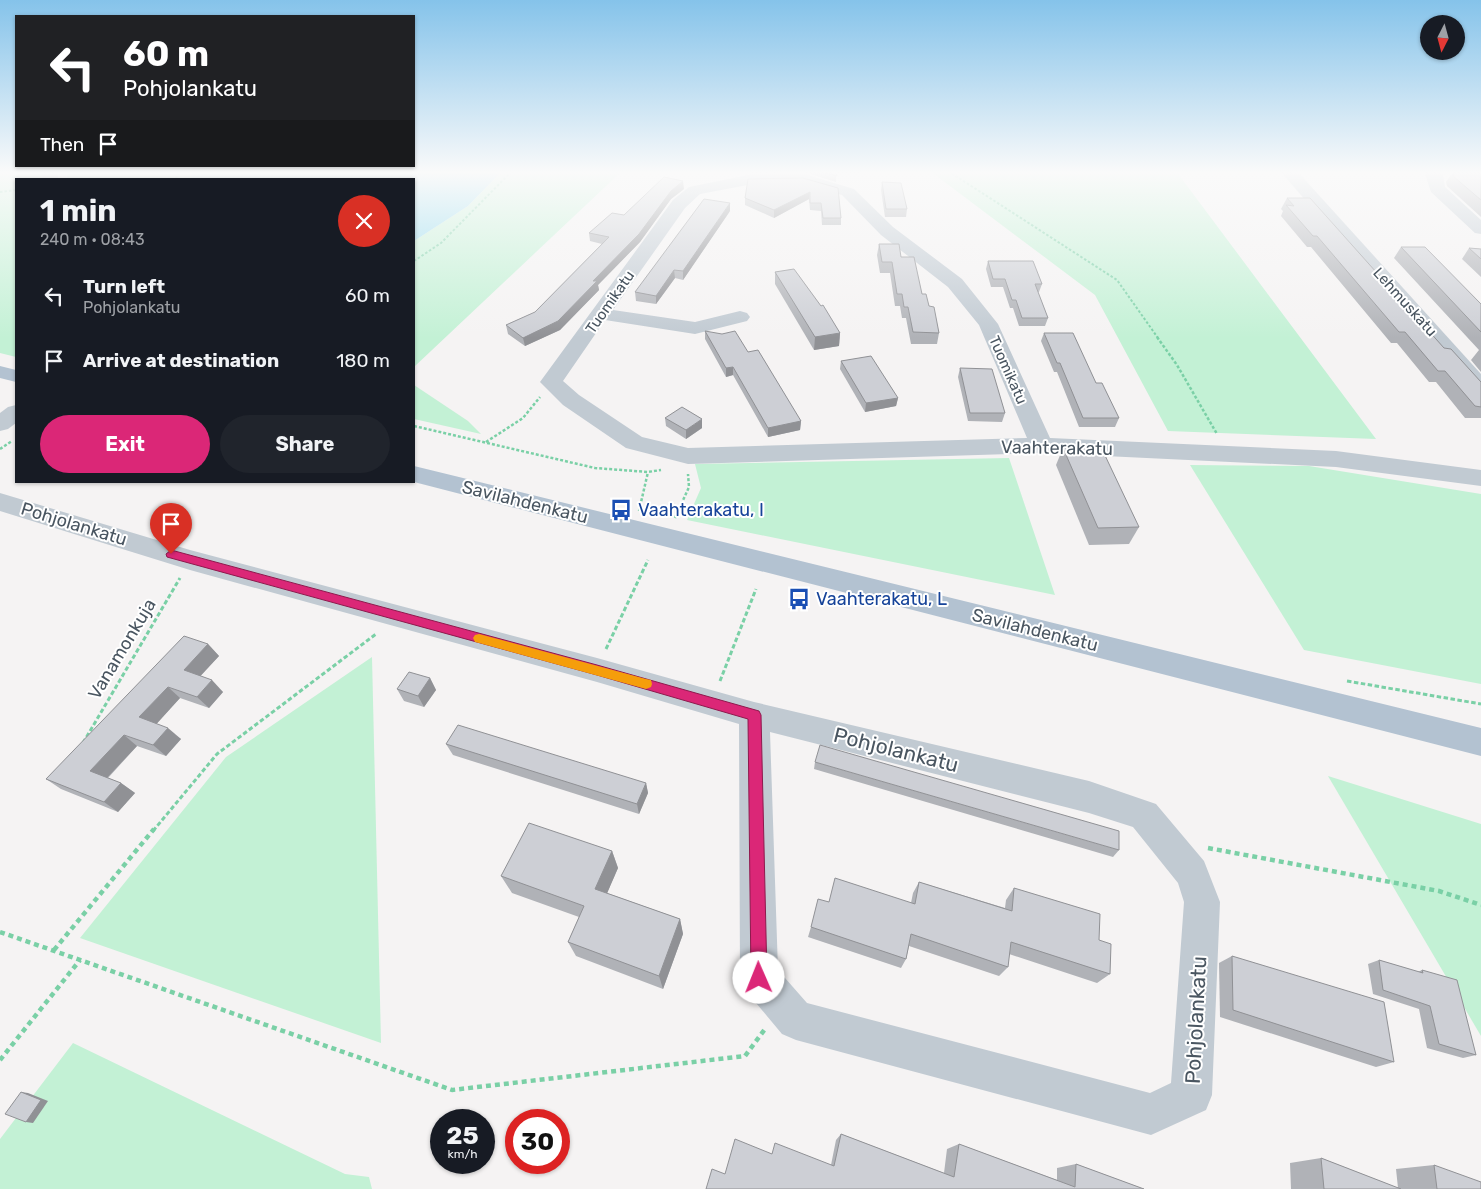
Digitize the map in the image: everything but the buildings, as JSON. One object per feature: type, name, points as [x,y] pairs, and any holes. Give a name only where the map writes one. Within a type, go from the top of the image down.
[{"type":"main road","points":[[0,372],[15,376]]},
{"type":"main road","name":"Savilahdenkatu","points":[[415,474],[1481,742]]},
{"type":"street","name":"Tuomikatu","points":[[551,382],[602,314],[663,226]]},
{"type":"street","name":"Tuomikatu","points":[[882,226],[955,282],[988,324],[1042,445]]},
{"type":"street","name":"Lehmuskatu","points":[[1338,226],[1481,387]]},
{"type":"street","points":[[602,314],[695,328],[740,317]]},
{"type":"street","name":"Vaahterakatu","points":[[551,382],[571,400],[634,442],[680,461],[1042,445],[1336,459],[1481,478]]},
{"type":"street","points":[[0,424],[15,413]]},
{"type":"street","name":"Pohjolankatu","points":[[0,502],[190,560],[398,617],[738,710],[1089,797],[1144,815],[1192,873],[1202,902],[1191,1095],[1151,1114],[796,1020],[759,978],[738,710]]},
{"type":"path","points":[[415,260],[441,243],[457,226]]},
{"type":"path","points":[[1034,226],[1117,280],[1177,366],[1221,440]]},
{"type":"path","points":[[485,442],[523,418],[551,382]]},
{"type":"path","points":[[415,426],[595,468],[648,472],[680,461],[688,474],[689,487],[675,518]]},
{"type":"path","points":[[0,449],[15,439]]},
{"type":"path","points":[[639,513],[648,472]]},
{"type":"path","name":"Vanamonkuja","points":[[78,751],[190,560]]},
{"type":"path","points":[[597,670],[648,560]]},
{"type":"path","points":[[738,710],[718,685],[756,589]]},
{"type":"path","points":[[54,950],[217,754],[398,617]]},
{"type":"path","points":[[1163,840],[1439,891],[1481,904]]},
{"type":"path","points":[[0,932],[452,1090],[745,1056],[782,1004]]},
{"type":"path","points":[[0,1060],[80,960]]},
{"type":"green space","points":[[0,226],[15,226],[15,357],[0,353]]},
{"type":"green space","points":[[436,226],[563,226],[415,366],[415,240]]},
{"type":"green space","points":[[1004,226],[1217,226],[1376,439],[1168,431],[1095,295]]},
{"type":"green space","points":[[415,386],[468,421],[481,434],[415,419]]},
{"type":"green space","points":[[1009,458],[1055,595],[687,520],[701,488],[695,464]]},
{"type":"green space","points":[[1190,465],[1309,466],[1481,494],[1481,684],[1304,650]]},
{"type":"green space","points":[[372,657],[381,1043],[80,938],[226,757]]},
{"type":"green space","points":[[1328,776],[1481,824],[1481,1036]]},
{"type":"green space","points":[[73,1043],[345,1174],[369,1177],[372,1189],[0,1189],[0,1139]]},
{"type":"water","points":[[415,226],[436,226],[415,240]]},
{"type":"slow traffic","points":[[479,638],[646,684]]},
{"type":"place","name":"Vaahterakatu, I","points":[[621,510]]},
{"type":"place","name":"Vaahterakatu, L","points":[[799,599]]},
{"type":"route","points":[[171,554],[597,670],[754,715],[759,978]]}]
